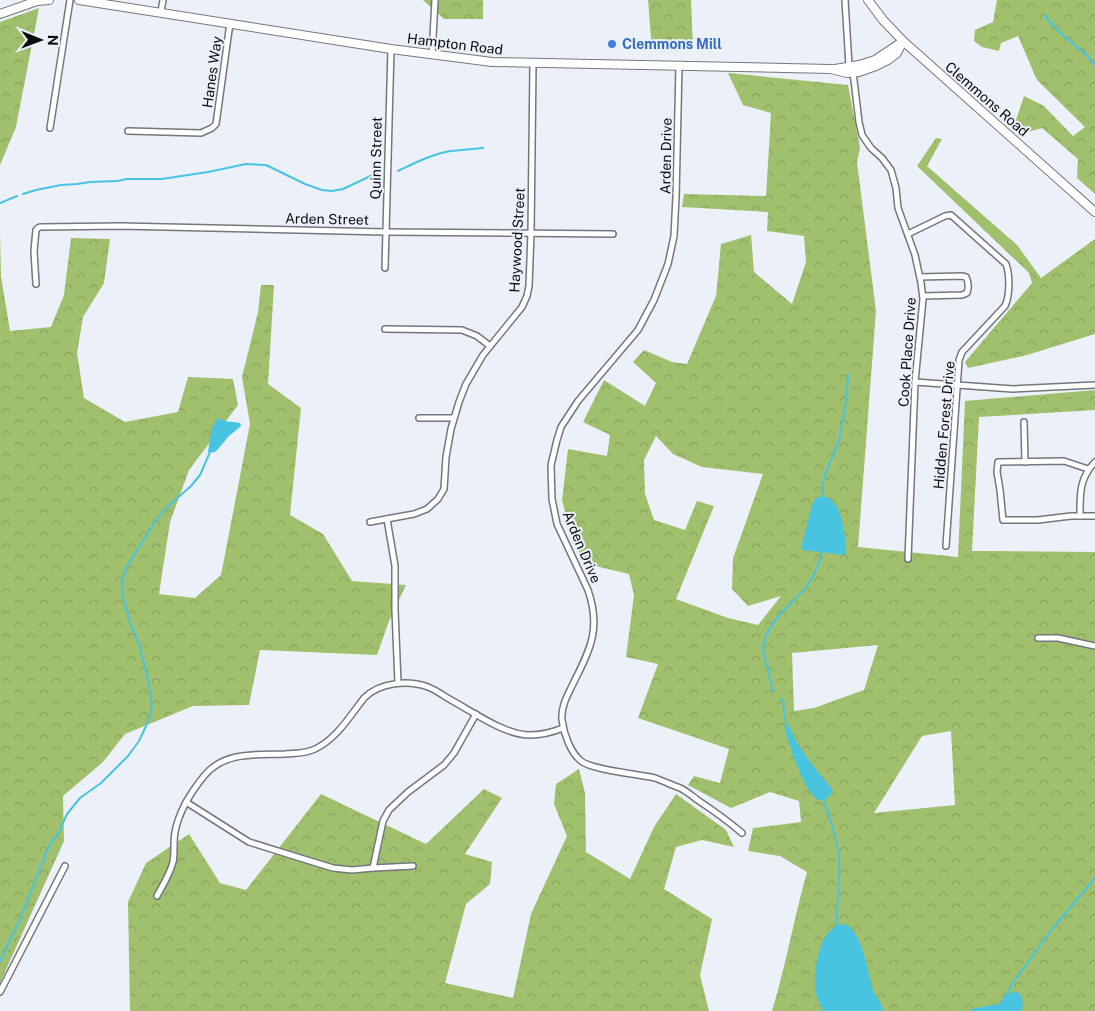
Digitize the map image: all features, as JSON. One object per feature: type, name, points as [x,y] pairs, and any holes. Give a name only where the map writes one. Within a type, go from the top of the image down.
[{"type":"main road","points":[[0,14],[38,1],[50,0]]},
{"type":"main road","name":"Hampton Road","points":[[80,0],[432,55],[492,62],[532,64],[831,70],[847,73],[851,69],[867,70],[888,60],[897,53],[903,41]]},
{"type":"main road","name":"Clemmons Road","points":[[868,0],[883,20],[903,41],[1095,212]]},
{"type":"street","points":[[50,128],[70,0]]},
{"type":"street","points":[[161,12],[163,0]]},
{"type":"street","points":[[432,55],[434,0]]},
{"type":"street","name":"Cook Place Drive","points":[[844,0],[851,69],[862,136],[891,170],[896,188],[898,208],[915,255],[920,277],[922,296],[908,559]]},
{"type":"street","name":"Hanes Way","points":[[128,131],[201,133],[216,124],[230,23]]},
{"type":"street","name":"Quinn Street","points":[[385,268],[391,49]]},
{"type":"street","name":"Haywood Street","points":[[370,522],[414,514],[427,509],[438,498],[444,489],[446,456],[453,418],[466,384],[483,355],[522,307],[527,296],[531,233],[532,64]]},
{"type":"street","name":"Arden Drive","points":[[679,66],[674,236],[668,264],[654,300],[641,326],[578,401],[562,427],[556,440],[551,465],[554,514],[588,590],[594,620],[594,631],[590,648],[563,708],[563,728],[575,755],[582,762],[593,766],[655,778],[682,789],[719,814],[742,833]]},
{"type":"street","name":"Hidden Forest Drive","points":[[908,234],[945,216],[951,215],[1006,264],[1008,271],[1008,300],[1005,306],[962,352],[959,360],[946,546]]},
{"type":"street","name":"Arden Street","points":[[36,284],[34,250],[36,230],[40,227],[121,226],[386,232],[613,234]]},
{"type":"street","points":[[920,277],[962,276],[969,282],[967,293],[922,296]]},
{"type":"street","points":[[385,328],[462,330],[477,336],[490,346]]},
{"type":"street","points":[[916,382],[1013,390],[1095,385]]},
{"type":"street","points":[[419,418],[453,418]]},
{"type":"street","points":[[1024,422],[1025,462]]},
{"type":"street","points":[[1088,469],[1064,461],[998,462],[997,472],[1002,520],[1038,520],[1095,516]]},
{"type":"street","points":[[1080,516],[1082,481],[1088,469],[1095,462]]},
{"type":"street","points":[[387,519],[395,566],[398,683]]},
{"type":"street","points":[[1038,638],[1058,638],[1095,646]]},
{"type":"street","points":[[157,896],[173,861],[176,828],[182,809],[206,774],[216,765],[243,755],[304,753],[315,749],[325,743],[339,730],[365,698],[382,687],[398,683],[430,688],[476,714],[519,734],[549,733],[563,728]]},
{"type":"street","points":[[373,868],[383,821],[389,810],[408,792],[444,765],[454,753],[476,714]]},
{"type":"street","points":[[186,802],[249,842],[333,868],[352,870],[413,866]]},
{"type":"street","points":[[0,992],[65,866]]},
{"type":"green space","points":[[423,0],[483,0],[483,19],[444,19]]},
{"type":"green space","points":[[648,0],[691,0],[693,50],[652,51]]},
{"type":"green space","points":[[997,0],[1095,0],[1095,194],[1077,178],[1078,159],[1042,128],[1028,132],[1015,123],[1024,96],[1044,106],[1073,136],[1085,127],[1037,80],[1018,36],[1001,43],[999,51],[982,47],[974,41],[975,30],[993,22]]},
{"type":"green space","points":[[39,8],[16,127],[0,165],[0,22]]},
{"type":"green space","points":[[728,73],[848,85],[860,148],[857,162],[876,311],[858,547],[958,557],[965,401],[1095,390],[1095,410],[979,417],[972,551],[1095,552],[1095,1011],[772,1011],[807,872],[780,856],[748,851],[753,828],[801,822],[799,801],[770,792],[731,808],[688,785],[694,776],[720,783],[729,749],[638,718],[658,664],[626,657],[634,595],[629,574],[587,564],[573,543],[562,500],[568,449],[607,456],[610,435],[583,422],[604,380],[645,406],[656,383],[633,362],[644,350],[672,362],[687,364],[716,296],[721,244],[751,235],[754,272],[792,304],[806,262],[804,236],[767,231],[768,212],[682,207],[684,194],[766,196],[771,113],[743,105]],"holes":[[[656,436],[673,454],[702,467],[763,474],[733,558],[732,589],[748,606],[781,596],[758,625],[728,618],[676,599],[714,506],[697,501],[685,530],[654,520],[645,494],[644,460]],[[878,645],[864,690],[814,708],[794,711],[792,653]],[[951,731],[955,805],[874,813],[922,736]]]},
{"type":"green space","points":[[936,138],[942,139],[927,166],[1017,245],[1041,278],[1095,239],[1095,334],[1027,355],[968,368],[965,362],[1032,283],[1029,273],[917,166]]},
{"type":"green space","points":[[0,231],[1,276],[10,331],[51,327],[64,295],[71,238],[110,239],[104,283],[83,317],[77,353],[84,398],[125,422],[178,412],[188,377],[233,379],[238,405],[189,470],[170,522],[159,594],[195,598],[221,575],[250,424],[242,377],[258,312],[261,285],[274,285],[268,384],[301,408],[290,515],[323,534],[352,581],[406,585],[389,621],[377,655],[260,650],[249,705],[193,706],[125,734],[103,762],[63,796],[64,841],[0,983]]},
{"type":"green space","points":[[579,769],[585,793],[586,852],[630,879],[654,827],[676,794],[726,830],[734,847],[702,840],[676,847],[664,889],[712,919],[700,975],[709,1011],[130,1011],[128,902],[146,863],[189,834],[220,883],[246,890],[321,794],[426,844],[484,789],[502,798],[465,854],[492,862],[490,884],[466,904],[445,983],[513,998],[531,914],[567,836],[554,804],[556,784]]},
{"type":"water","points":[[219,418],[240,423],[241,426],[215,452],[209,453],[212,428]]},
{"type":"water","points":[[818,497],[826,497],[832,500],[840,514],[846,555],[802,550],[812,505]]},
{"type":"water","points":[[784,716],[797,743],[832,789],[828,797],[823,800],[817,799],[811,793],[799,771],[785,728]]},
{"type":"water","points":[[845,924],[851,928],[860,943],[872,988],[883,1011],[823,1011],[815,989],[815,973],[819,954],[826,936],[831,930],[838,925]]},
{"type":"water","points":[[1015,991],[1020,994],[1022,999],[1021,1011],[968,1011],[999,1004],[1005,996]]},
{"type":"waterway","points":[[1044,15],[1057,30],[1095,65]]},
{"type":"waterway","points":[[398,171],[444,152],[483,148]]},
{"type":"waterway","points":[[23,194],[61,185],[127,179],[162,179],[246,164],[266,165],[305,184],[322,190],[332,191],[343,189],[379,172]]},
{"type":"waterway","points":[[0,203],[17,196]]},
{"type":"waterway","points":[[823,498],[825,473],[840,434],[848,375]]},
{"type":"waterway","points":[[0,961],[20,919],[50,844],[60,830],[67,814],[80,798],[101,783],[128,756],[139,741],[146,726],[152,705],[150,689],[140,647],[124,601],[122,583],[126,568],[152,526],[165,509],[191,486],[200,475],[210,452]]},
{"type":"waterway","points":[[774,691],[763,652],[765,637],[774,621],[810,582],[822,551]]},
{"type":"waterway","points":[[781,699],[783,701],[785,719]]},
{"type":"waterway","points":[[824,798],[837,843],[839,858],[836,928]]},
{"type":"waterway","points":[[1005,997],[1012,984],[1053,928],[1095,878]]},
{"type":"place","name":"Clemmons Mill","points":[[612,44]]}]
